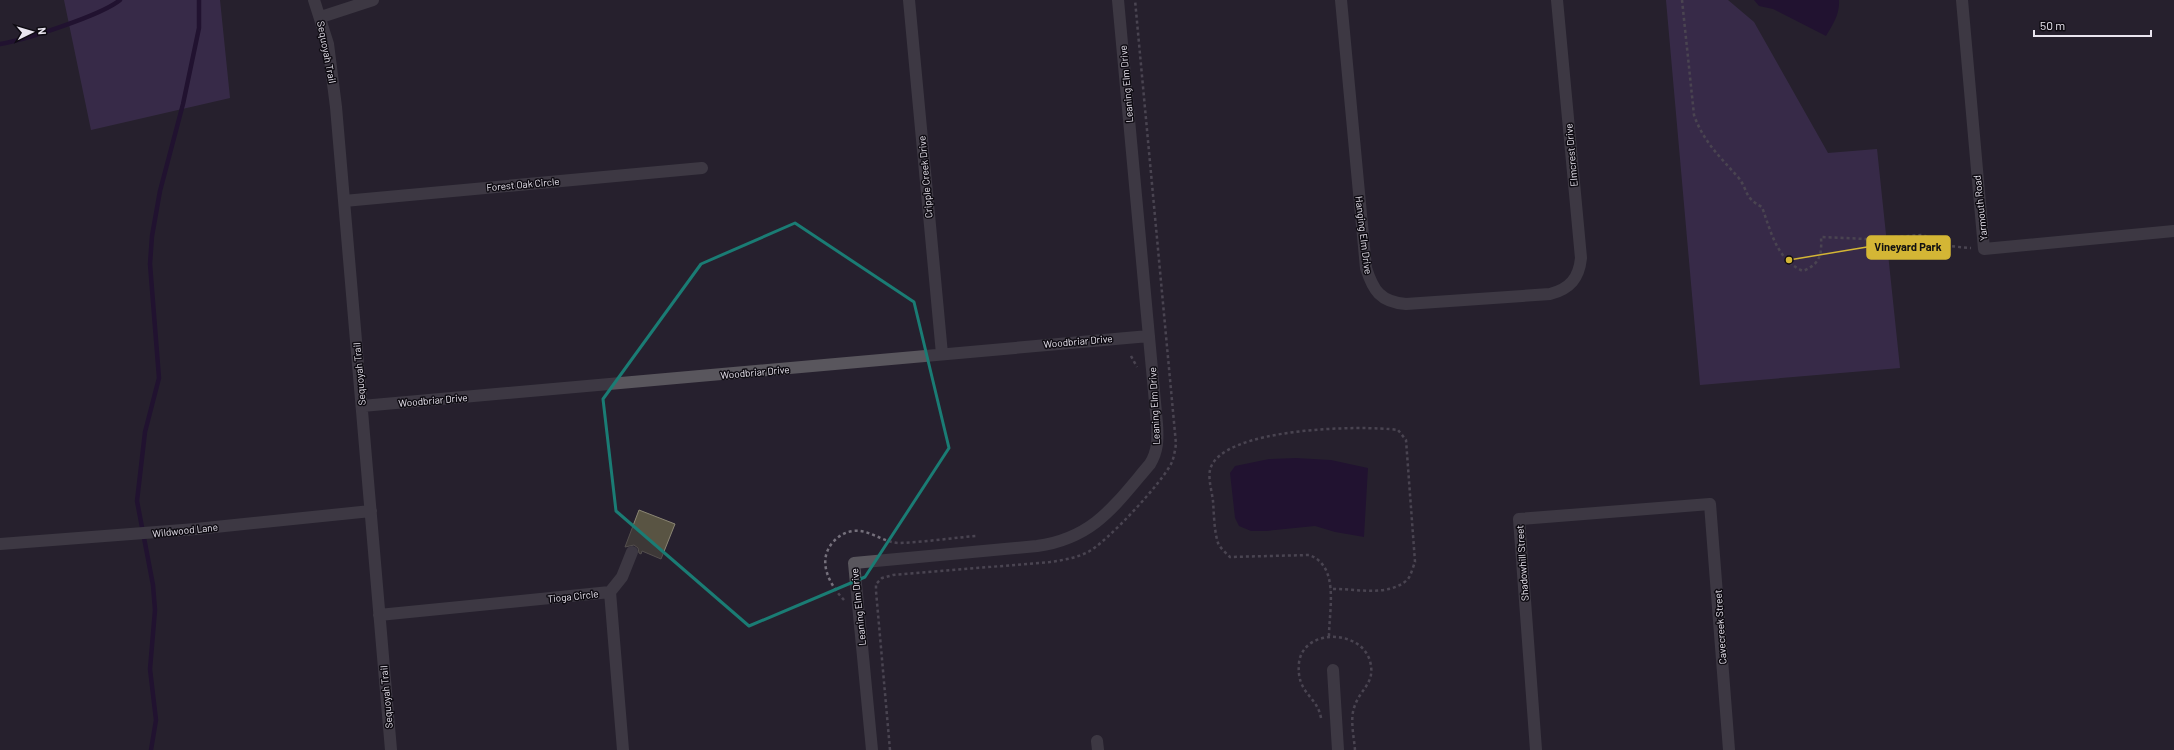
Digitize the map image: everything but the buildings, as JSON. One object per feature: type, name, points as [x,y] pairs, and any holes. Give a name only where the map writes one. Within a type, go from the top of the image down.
[{"type":"street","name":"Sequoyah Trail","points":[[314,0],[321,17],[331,62],[391,750]]},
{"type":"street","points":[[321,17],[373,0]]},
{"type":"street","name":"Cripple Creek Drive","points":[[909,0],[942,354]]},
{"type":"street","name":"Leaning Elm Drive","points":[[872,750],[854,563],[1055,544],[1091,527],[1106,515],[1156,455],[1158,438],[1118,0]]},
{"type":"street","name":"Hanging Elm Drive","points":[[1341,0],[1364,253],[1366,268],[1373,289],[1389,300],[1406,304],[1550,294]]},
{"type":"street","name":"Elmcrest Drive","points":[[1550,294],[1570,286],[1580,269],[1581,258],[1557,0]]},
{"type":"street","name":"Yarmouth Road","points":[[1962,0],[1984,249],[2174,231]]},
{"type":"street","name":"Forest Oak Circle","points":[[344,201],[702,168]]},
{"type":"street","name":"Woodbriar Drive","points":[[362,406],[1149,336]]},
{"type":"street","name":"Shadowhill Street","points":[[1536,750],[1519,519],[1710,504]]},
{"type":"street","name":"Cavecreek Street","points":[[1710,504],[1729,750]]},
{"type":"street","name":"Wildwood Lane","points":[[0,544],[146,534],[370,511]]},
{"type":"street","points":[[610,592],[622,577],[632,552]]},
{"type":"street","name":"Tioga Circle","points":[[379,615],[610,592],[624,750]]},
{"type":"street","points":[[1333,670],[1338,750]]},
{"type":"path","name":"Leaning Elm Drive","points":[[890,750],[876,584],[882,578],[893,575],[1050,562],[1070,558],[1088,552],[1106,539],[1162,478],[1172,462],[1176,444],[1135,0]]},
{"type":"path","points":[[1682,0],[1694,115],[1699,129],[1713,150],[1739,179],[1750,201],[1762,207],[1780,254],[1794,267],[1803,271],[1812,267],[1818,260],[1821,250],[1821,237],[1867,239],[1923,235],[1948,246],[1984,249]]},
{"type":"path","name":"Leaning Elm Drive","points":[[1130,356],[1137,368]]},
{"type":"path","points":[[1329,636],[1329,576],[1325,566],[1318,558],[1309,555],[1230,557],[1219,545],[1210,471],[1218,456],[1231,448],[1268,436],[1299,432],[1376,427],[1398,430],[1406,440],[1415,562],[1408,578],[1396,587],[1383,590],[1330,589]]},
{"type":"path","name":"Leaning Elm Drive","points":[[845,602],[832,587],[826,570],[825,558],[830,545],[844,533],[853,531],[866,532],[898,543],[977,536]]},
{"type":"highlighted area","points":[[795,223],[914,302],[949,448],[865,577],[749,626],[616,511],[603,399],[701,264]]},
{"type":"shaded area","points":[[64,0],[220,0],[230,98],[91,130]]},
{"type":"shaded area","points":[[1666,0],[1728,0],[1754,22],[1828,153],[1877,149],[1900,368],[1700,385]]},
{"type":"shaded area","points":[[1754,0],[1839,0],[1839,5],[1836,19],[1826,36],[1773,9],[1759,6]]},
{"type":"shaded area","points":[[1296,458],[1331,460],[1368,468],[1364,537],[1335,532],[1315,526],[1251,531],[1239,526],[1235,518],[1230,473],[1235,466],[1269,459]]},
{"type":"waterway","points":[[0,44],[27,38],[63,26],[97,13],[120,0]]},
{"type":"waterway","points":[[151,750],[156,720],[150,669],[155,610],[153,585],[137,501],[145,432],[159,378],[150,264],[152,236],[160,191],[183,104],[199,28],[199,0]]},
{"type":"place","name":"Vineyard Park","points":[[1789,260]]}]
